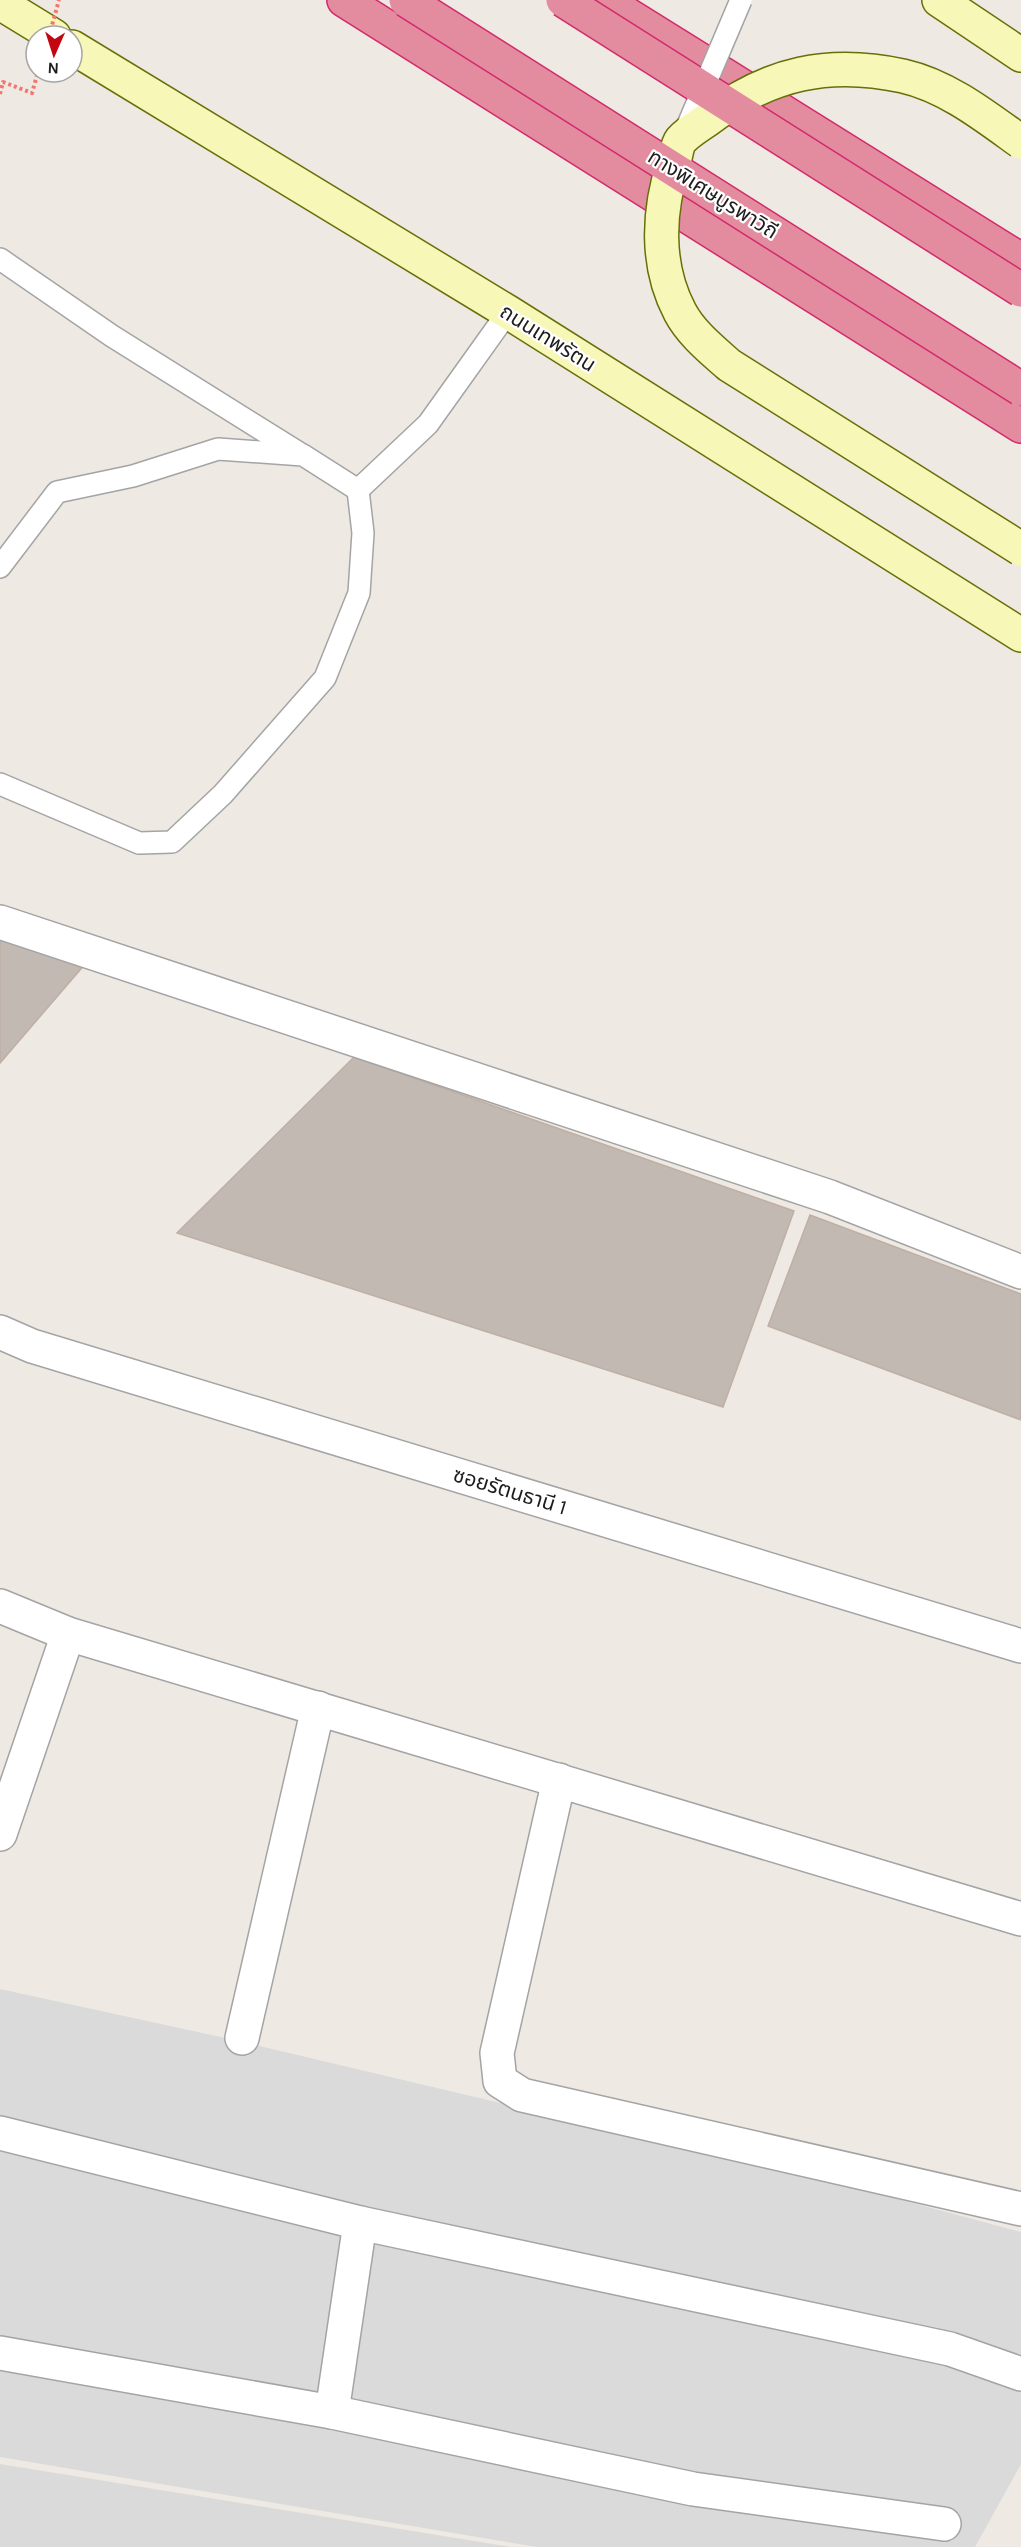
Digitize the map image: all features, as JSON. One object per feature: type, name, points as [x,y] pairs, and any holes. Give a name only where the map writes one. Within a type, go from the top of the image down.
[{"type":"highway","points":[[344,0],[1021,426]]},
{"type":"highway","name":"ทางพิเศษบูรพาวิถี","points":[[406,0],[1021,389]]},
{"type":"highway","points":[[563,0],[1021,290]]},
{"type":"highway","points":[[604,0],[1021,260]]},
{"type":"main road","points":[[939,0],[1021,55]]},
{"type":"main road","points":[[0,3],[34,24]]},
{"type":"main road","name":"ถนนเทพรัตน","points":[[84,54],[508,312],[1021,635]]},
{"type":"main road","points":[[1021,142],[984,115],[943,91],[895,75],[867,71],[790,75],[760,86],[732,101],[681,140],[666,184],[662,215],[662,247],[667,280],[680,312],[699,338],[738,371],[1021,549]]},
{"type":"street","points":[[0,922],[830,1197],[1021,1272]]},
{"type":"street","name":"ซอยรัตนธานี 1","points":[[0,1332],[32,1346],[1021,1646]]},
{"type":"street","points":[[0,1606],[68,1634],[1021,1919]]},
{"type":"street","points":[[0,1833],[68,1634]]},
{"type":"street","points":[[242,2038],[318,1708]]},
{"type":"street","points":[[559,1780],[497,2053],[500,2081],[522,2095],[1021,2209]]},
{"type":"street","points":[[0,2133],[360,2223],[950,2349],[1021,2374]]},
{"type":"street","points":[[332,2412],[360,2223]]},
{"type":"street","points":[[0,2353],[332,2412],[693,2488],[944,2524]]},
{"type":"lane","points":[[681,140],[741,0]]},
{"type":"lane","points":[[0,259],[112,336],[358,490]]},
{"type":"lane","points":[[358,490],[428,424],[508,312]]},
{"type":"lane","points":[[0,567],[57,492],[133,476],[218,449],[303,455]]},
{"type":"lane","points":[[0,784],[139,843],[172,842],[223,794],[325,678],[359,592],[363,532],[358,490]]},
{"type":"path","points":[[52,24],[59,0]]},
{"type":"path","points":[[0,94],[3,82],[32,93],[35,84]]},
{"type":"shaded area","points":[[0,1989],[230,2039],[827,2180],[1021,2232],[1021,2464],[975,2547],[537,2547],[0,2457]]},
{"type":"shaded area","points":[[0,2464],[511,2547],[0,2547]]},
{"type":"building","points":[[0,932],[86,963],[0,1063]]},
{"type":"building","points":[[354,1057],[794,1211],[723,1407],[177,1233]]},
{"type":"building","points":[[810,1215],[1021,1294],[1021,1420],[768,1326]]}]
